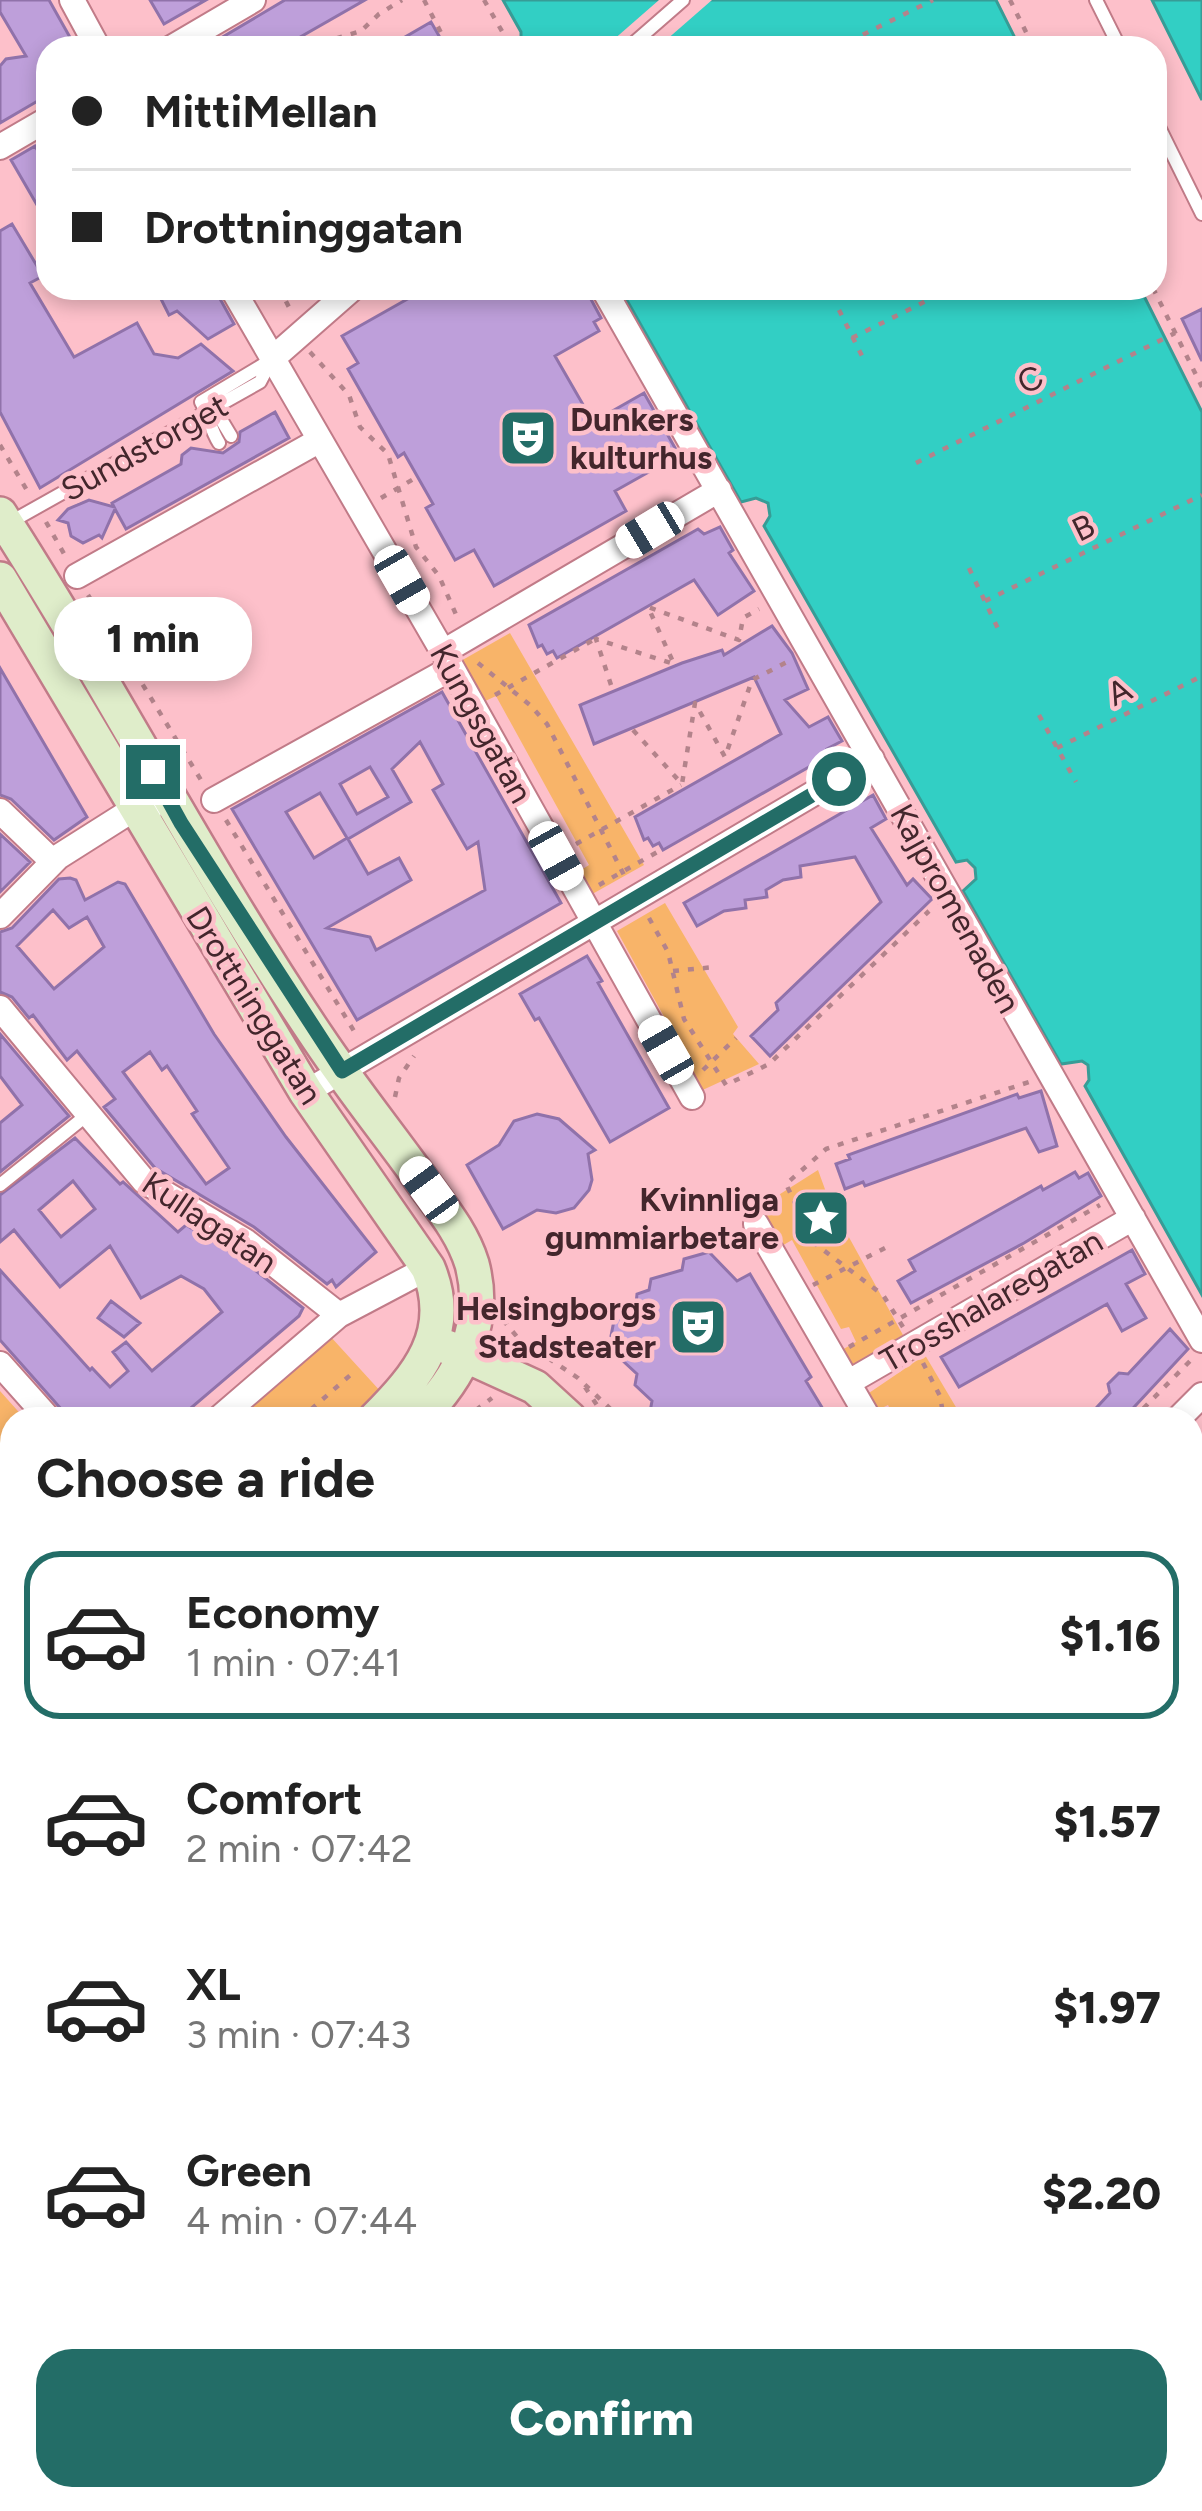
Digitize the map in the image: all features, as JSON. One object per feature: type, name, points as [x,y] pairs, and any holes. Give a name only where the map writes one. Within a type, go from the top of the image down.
[{"type":"main road","name":"Drottninggatan","points":[[3,519],[181,823],[342,1071],[448,1217],[466,1250],[476,1301],[466,1355]]},
{"type":"main road","name":"Drottninggatan","points":[[0,579],[306,1092],[428,1268],[437,1298],[434,1341]]},
{"type":"main road","points":[[386,1407],[412,1380],[434,1341],[535,1387],[557,1407]]},
{"type":"main road","points":[[429,1407],[466,1355]]},
{"type":"street","points":[[72,0],[92,36]]},
{"type":"street","points":[[192,36],[254,0]]},
{"type":"street","points":[[0,147],[36,126]]},
{"type":"street","name":"Kungsgatan","points":[[239,300],[360,509],[452,654],[556,856],[689,1092]]},
{"type":"street","points":[[272,359],[339,300]]},
{"type":"street","name":"Kajpromenaden","points":[[610,300],[1202,1340]]},
{"type":"street","points":[[77,576],[320,440]]},
{"type":"street","points":[[214,800],[719,490]]},
{"type":"street","points":[[306,1092],[872,759]]},
{"type":"street","points":[[0,916],[58,857],[137,807],[181,823]]},
{"type":"street","points":[[0,811],[40,852],[58,857]]},
{"type":"street","name":"Kullagatan","points":[[0,1007],[144,1181],[245,1241],[339,1315]]},
{"type":"street","name":"Trosshalaregatan","points":[[849,1382],[1132,1218]]},
{"type":"street","points":[[756,1225],[863,1407]]},
{"type":"street","points":[[232,1407],[339,1315],[428,1268]]},
{"type":"street","points":[[0,1364],[38,1407]]},
{"type":"lane","points":[[642,36],[683,0]]},
{"type":"lane","points":[[1096,0],[1114,36]]},
{"type":"lane","points":[[1167,143],[1202,214]]},
{"type":"lane","name":"Sundstorget","points":[[3,519],[207,413],[201,402],[272,359]]},
{"type":"lane","points":[[207,413],[219,416],[225,440]]},
{"type":"lane","points":[[0,1185],[87,1115]]},
{"type":"path","points":[[344,36],[361,31],[402,0]]},
{"type":"path","points":[[424,0],[443,36]]},
{"type":"path","points":[[484,0],[503,36]]},
{"type":"path","points":[[860,36],[933,0]]},
{"type":"path","points":[[1010,0],[1028,36]]},
{"type":"path","points":[[852,338],[928,300]]},
{"type":"path","points":[[1159,300],[1202,387]]},
{"type":"path","points":[[839,310],[864,360]]},
{"type":"path","name":"C","points":[[916,463],[1175,333]]},
{"type":"path","points":[[308,350],[349,394],[360,427],[388,454],[416,548],[444,585],[461,628],[452,654],[468,656],[547,724],[600,832],[661,936],[684,1018],[726,1085],[769,1064],[948,893]]},
{"type":"path","points":[[360,509],[417,477]]},
{"type":"path","name":"B","points":[[986,602],[1202,495]]},
{"type":"path","points":[[969,568],[1001,635]]},
{"type":"path","points":[[77,576],[214,800]]},
{"type":"path","points":[[496,695],[596,639],[674,664],[648,608],[739,640],[743,618],[780,597]]},
{"type":"path","points":[[596,639],[611,685]]},
{"type":"path","points":[[682,784],[695,703],[725,757],[752,680],[810,651]]},
{"type":"path","name":"A","points":[[1057,748],[1202,676]]},
{"type":"path","points":[[1039,715],[1076,782]]},
{"type":"path","points":[[633,730],[682,784]]},
{"type":"path","points":[[556,856],[682,784]]},
{"type":"path","points":[[578,896],[659,851]]},
{"type":"path","points":[[672,971],[715,967]]},
{"type":"path","points":[[689,1092],[736,1038]]},
{"type":"path","points":[[395,1097],[399,1078],[418,1053]]},
{"type":"path","points":[[942,1407],[883,1295],[814,1243],[786,1184],[826,1149],[1051,1075]]},
{"type":"path","points":[[834,1356],[1119,1194]]},
{"type":"path","points":[[797,1293],[885,1248]]},
{"type":"path","points":[[504,1325],[578,1378],[608,1407]]},
{"type":"path","points":[[1145,1407],[1202,1350]]},
{"type":"path","points":[[314,1407],[355,1371]]},
{"type":"path","points":[[578,1378],[598,1407]]},
{"type":"shaded area","points":[[510,633],[644,865],[587,897],[575,874],[589,865],[496,696],[481,703],[459,662]]},
{"type":"shaded area","points":[[665,903],[738,1027],[733,1034],[759,1064],[694,1094],[675,1061],[685,1055],[617,931]]},
{"type":"shaded area","points":[[818,1170],[830,1203],[903,1335],[849,1367],[840,1351],[856,1342],[849,1327],[841,1329],[792,1240],[780,1247],[758,1208]]},
{"type":"shaded area","points":[[330,1336],[382,1393],[367,1407],[248,1407]]},
{"type":"shaded area","points":[[925,1355],[956,1407],[872,1407],[866,1395]]},
{"type":"shaded area","points":[[0,1391],[14,1407],[0,1407]]},
{"type":"water","points":[[503,0],[996,0],[1014,36],[521,36]]},
{"type":"water","points":[[1152,0],[1202,0],[1202,100]]},
{"type":"water","points":[[627,300],[1146,300],[1202,412],[1202,1295],[1085,1086],[1088,1065],[1082,1061],[1061,1064],[963,891],[976,879],[975,868],[967,860],[956,862],[764,526],[770,516],[768,503],[756,498],[741,502]]},
{"type":"pier","points":[[659,0],[712,0],[671,36],[618,36]]},
{"type":"building","points":[[0,0],[49,0],[69,36],[36,36],[36,102],[0,123],[0,66],[6,59],[26,56],[0,12]]},
{"type":"building","points":[[150,0],[206,0],[164,24]]},
{"type":"building","points":[[285,0],[365,0],[302,36],[224,36]]},
{"type":"building","points":[[431,22],[439,36],[407,36]]},
{"type":"building","points":[[36,148],[36,203],[11,160]]},
{"type":"building","points":[[12,224],[36,264],[36,280],[30,283],[36,300],[74,357],[137,323],[154,354],[178,358],[201,344],[233,371],[40,488],[0,412],[0,231]]},
{"type":"building","points":[[162,300],[221,300],[234,324],[208,339],[177,311],[169,315]]},
{"type":"building","name":"Dunkers kulturhus","points":[[406,300],[591,300],[601,318],[594,322],[599,331],[555,356],[593,422],[644,393],[679,455],[615,491],[626,511],[494,586],[474,550],[455,560],[426,508],[433,504],[404,453],[398,457],[348,369],[358,363],[342,336]]},
{"type":"building","points":[[1202,309],[1202,361],[1182,319]]},
{"type":"building","points":[[275,412],[289,438],[126,529],[115,509],[102,538],[99,535],[83,543],[71,536],[68,523],[58,520],[68,509],[89,500],[114,507],[112,503],[181,464],[182,455],[191,448],[223,453],[239,442],[240,432]]},
{"type":"building","points":[[720,527],[733,550],[729,553],[754,591],[718,615],[694,580],[557,658],[553,651],[547,654],[542,645],[538,647],[529,625],[698,529],[704,534]]},
{"type":"building","points":[[772,626],[792,653],[808,689],[785,700],[809,727],[828,717],[842,741],[827,749],[830,755],[663,850],[659,843],[653,846],[648,838],[644,840],[635,817],[781,734],[754,677],[594,744],[580,705],[682,663],[722,650],[724,655]]},
{"type":"building","points":[[0,668],[87,817],[54,840],[11,799],[0,795]]},
{"type":"building","points":[[442,692],[561,903],[357,1020],[232,809]],"holes":[[[420,742],[443,784],[433,790],[467,849],[478,842],[485,890],[376,950],[370,937],[327,928],[411,880],[399,858],[368,874],[348,839],[411,802],[392,769]],[[370,767],[388,797],[357,814],[340,784]],[[320,793],[347,838],[314,858],[286,812]]]},
{"type":"building","points":[[873,795],[886,819],[871,828],[907,885],[913,879],[932,899],[770,1056],[751,1036],[778,1010],[776,1003],[881,902],[855,857],[800,866],[801,877],[766,890],[767,897],[745,900],[746,908],[724,911],[697,926],[684,903]]},
{"type":"building","points":[[0,834],[30,862],[0,892]]},
{"type":"building","points":[[59,879],[76,880],[85,900],[118,882],[125,884],[214,1034],[286,1137],[376,1252],[336,1287],[254,1227],[155,1168],[104,1107],[115,1099],[77,1051],[67,1060],[33,1015],[29,1018],[12,997],[0,992],[0,932],[12,928]],"holes":[[[53,910],[69,928],[87,917],[104,947],[54,989],[17,946]],[[150,1052],[162,1070],[167,1066],[229,1168],[206,1184],[123,1072]]]},
{"type":"building","points":[[587,956],[669,1108],[610,1142],[539,1018],[535,1020],[520,994]]},
{"type":"building","points":[[0,1034],[69,1116],[0,1172],[0,1123],[22,1105],[0,1076]]},
{"type":"building","points":[[1041,1091],[1057,1146],[1039,1152],[1026,1128],[845,1189],[836,1164],[850,1159],[848,1155],[1017,1094],[1019,1098]]},
{"type":"building","points":[[537,1114],[559,1119],[595,1150],[588,1154],[592,1180],[574,1208],[556,1213],[537,1210],[503,1229],[467,1165],[499,1145],[514,1121]]},
{"type":"building","points":[[75,1138],[120,1184],[178,1232],[186,1225],[236,1255],[303,1308],[192,1407],[59,1407],[0,1340],[0,1270],[110,1387],[128,1371],[113,1352],[126,1342],[152,1371],[222,1312],[204,1289],[181,1276],[141,1298],[110,1246],[60,1287],[14,1230],[0,1242],[0,1195]],"holes":[[[73,1181],[95,1209],[61,1237],[39,1210]]]},
{"type":"building","points":[[1075,1172],[1079,1178],[1088,1173],[1101,1196],[911,1303],[898,1281],[915,1271],[909,1260]]},
{"type":"building","points":[[1132,1250],[1145,1274],[1126,1284],[1146,1318],[1122,1331],[1107,1304],[959,1387],[941,1357]]},
{"type":"building","name":"Helsingborgs Stadsteater","points":[[709,1252],[737,1281],[750,1274],[811,1377],[806,1381],[822,1407],[651,1407],[652,1401],[635,1385],[637,1374],[622,1360],[625,1349],[611,1336],[616,1310],[636,1304],[637,1294],[649,1290],[651,1279],[682,1270],[684,1259]]},
{"type":"building","points":[[111,1301],[140,1323],[124,1337],[98,1318]]},
{"type":"building","points":[[1170,1329],[1188,1349],[1134,1407],[1097,1407],[1110,1393],[1108,1384],[1119,1373],[1128,1374]]},
{"type":"place","name":"Dunkers kulturhus","points":[[528,438]]},
{"type":"place","name":"Kvinnliga gummiarbetare","points":[[821,1218]]},
{"type":"place","name":"Helsingborgs Stadsteater","points":[[698,1327]]},
{"type":"route","points":[[153,772],[342,1071],[839,779]]}]
